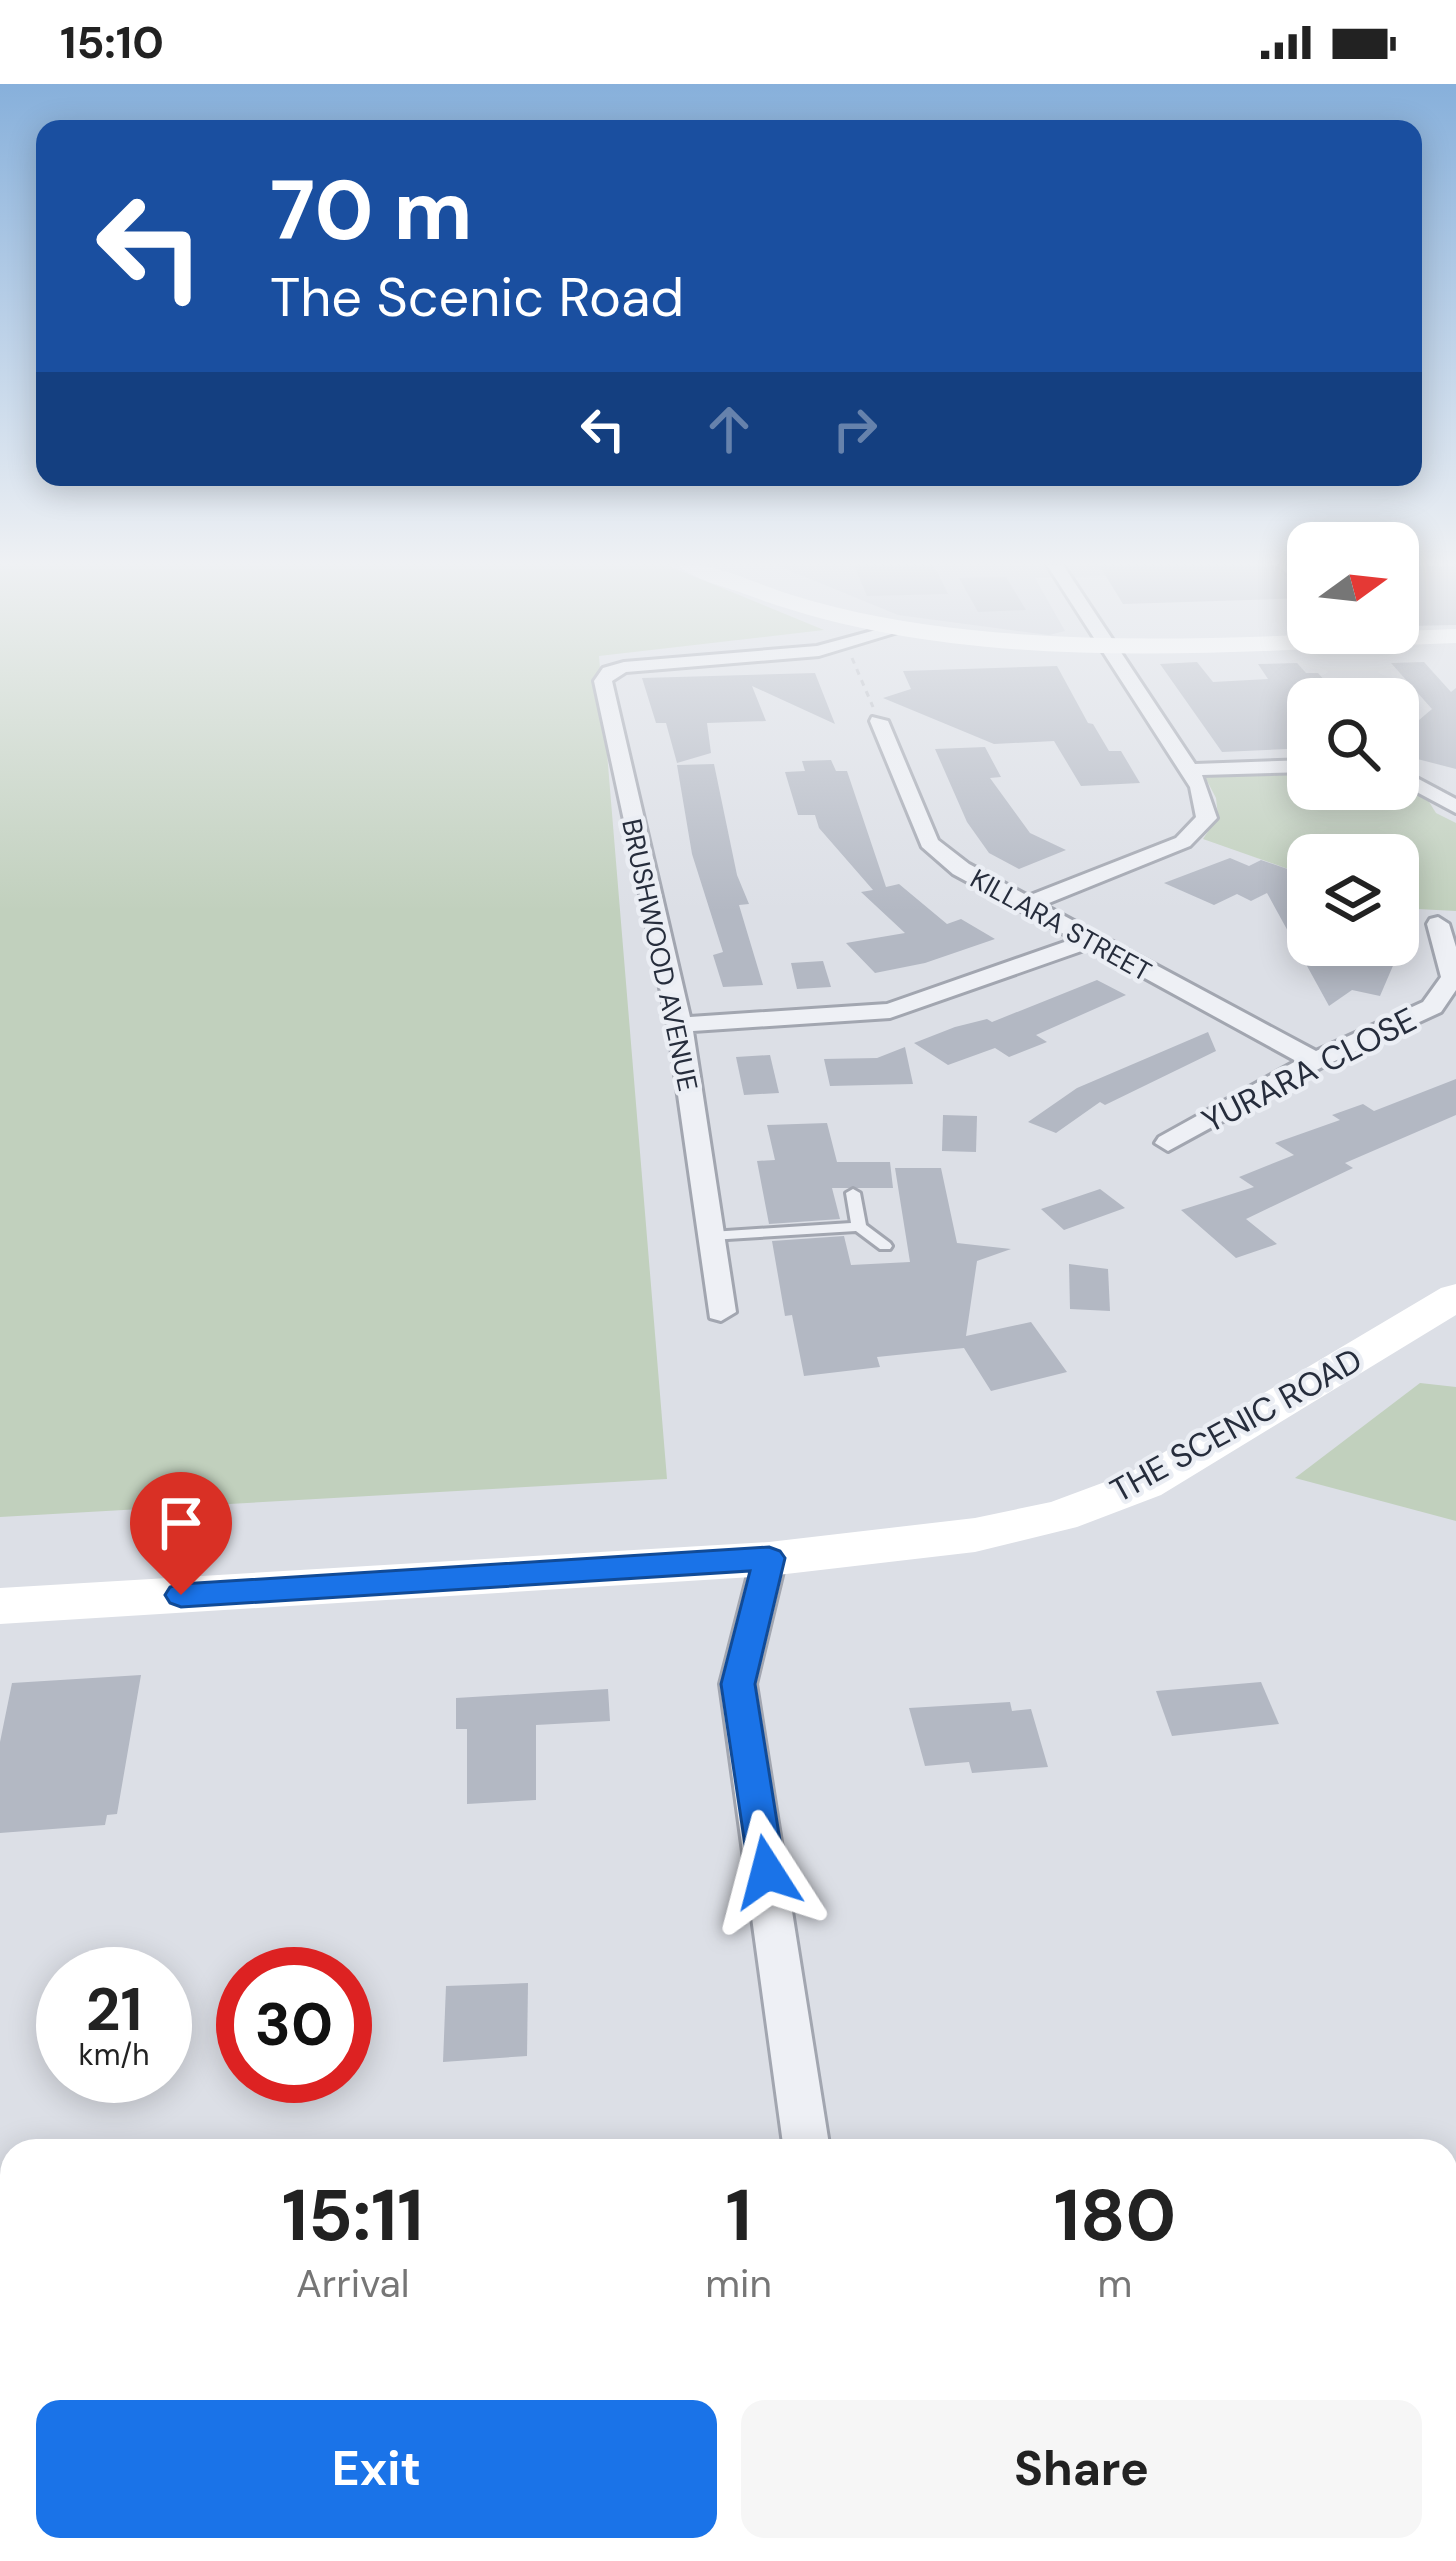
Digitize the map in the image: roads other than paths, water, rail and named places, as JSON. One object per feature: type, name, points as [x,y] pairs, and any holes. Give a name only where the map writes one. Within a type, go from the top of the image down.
[{"type":"main road","name":"THE SCENIC ROAD","points":[[0,1606],[769,1558],[975,1535],[1060,1516],[1145,1484],[1456,1297]]},
{"type":"street","name":"BRUSHWOOD AVENUE","points":[[603,681],[680,1025],[721,1312]]},
{"type":"street","points":[[1023,906],[1184,842],[1207,818],[1200,787],[1129,681]]},
{"type":"street","name":"KILLARA STREET","points":[[879,721],[929,844],[1023,906],[1315,1061]]},
{"type":"street","points":[[1189,770],[1287,767]]},
{"type":"street","points":[[1419,786],[1456,807]]},
{"type":"street","name":"YURARA CLOSE","points":[[1168,1143],[1315,1061],[1432,1006],[1454,977],[1438,923]]},
{"type":"street","points":[[680,1025],[890,1011],[1088,941]]},
{"type":"street","points":[[769,1558],[738,1684],[805,2139]]},
{"type":"lane","points":[[853,1193],[859,1227]]},
{"type":"lane","points":[[711,1236],[859,1227],[885,1246]]}]
